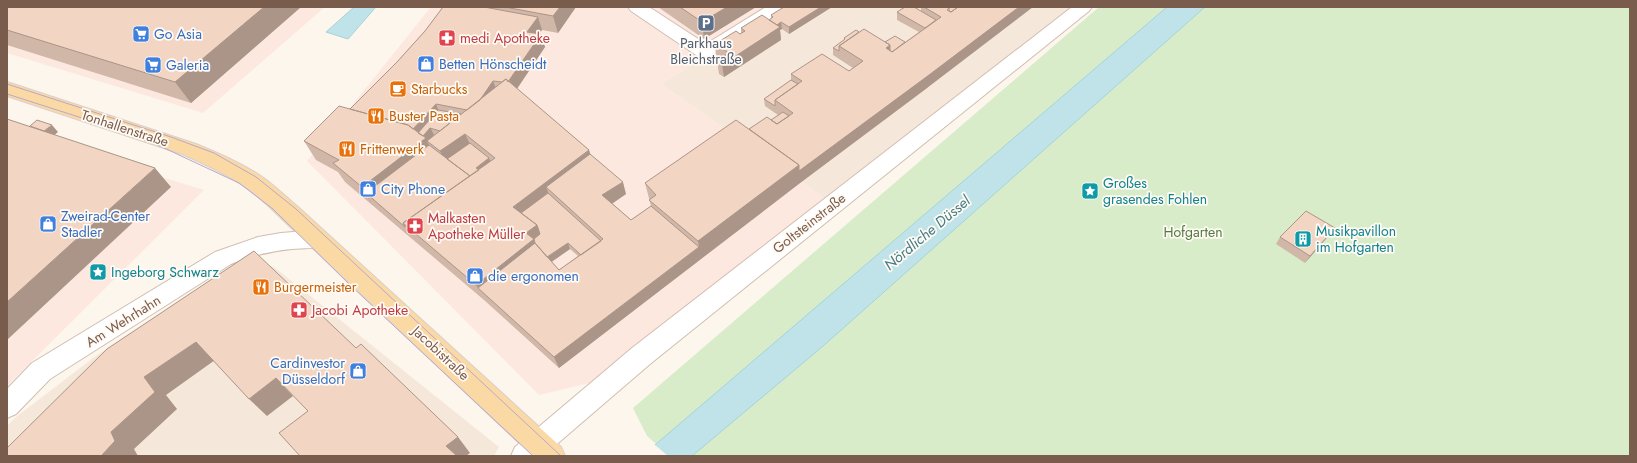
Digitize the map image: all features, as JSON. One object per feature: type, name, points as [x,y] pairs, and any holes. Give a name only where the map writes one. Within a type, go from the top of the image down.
[{"type":"main road","name":"Tonhallenstraße","points":[[7,89],[189,149],[215,160],[259,186]]},
{"type":"main road","name":"Jacobistraße","points":[[259,186],[318,239],[538,452]]},
{"type":"street","points":[[637,7],[706,53],[779,7]]},
{"type":"street","name":"Goltsteinstraße","points":[[538,452],[641,356],[1083,7]]},
{"type":"street","name":"Am Wehrhahn","points":[[7,406],[41,372],[223,258],[245,249],[270,242],[318,239]]},
{"type":"shaded area","name":"Galeria","points":[[7,7],[325,7],[203,113],[7,53]]},
{"type":"shaded area","points":[[431,7],[783,7],[661,84],[824,198],[590,383],[539,395],[307,161]]},
{"type":"shaded area","points":[[783,7],[1071,7],[824,198],[661,84]]},
{"type":"shaded area","points":[[7,129],[204,190],[7,386]]},
{"type":"shaded area","points":[[245,258],[274,267],[499,447],[494,456],[7,456],[7,426],[16,417],[97,355]]},
{"type":"green space","name":"Hofgarten","points":[[1099,7],[1630,7],[1630,456],[670,456],[647,436],[633,408]]},
{"type":"water","points":[[354,7],[376,7],[348,39],[326,32]]},
{"type":"water","name":"Nördliche Düssel","points":[[1167,7],[1205,7],[822,347],[692,456],[642,456]]},
{"type":"pier","points":[[654,443],[668,456],[640,456]]},
{"type":"building","name":"Galeria","points":[[7,7],[264,7],[175,82],[7,30]]},
{"type":"building","points":[[443,7],[484,7],[538,17],[527,32],[541,34],[508,82],[506,79],[502,82],[493,81],[480,100],[467,110],[436,104],[413,129],[408,125],[350,109],[397,62],[425,31]]},
{"type":"building","points":[[505,7],[560,7],[553,16]]},
{"type":"building","points":[[680,7],[727,7],[702,22]]},
{"type":"building","points":[[784,7],[821,7],[789,27],[781,22],[777,25],[769,20],[773,17],[771,15]]},
{"type":"building","points":[[905,7],[914,7],[936,20],[925,28],[897,12]]},
{"type":"building","points":[[924,7],[948,7],[949,8],[947,10],[951,12],[958,7],[1019,7],[799,171],[799,165],[749,129],[767,117],[777,124],[793,113],[775,100],[802,81],[791,74],[822,54],[849,71],[863,61],[839,46],[864,29],[890,45],[886,48],[892,52],[941,17]]},
{"type":"building","points":[[958,7],[951,12],[949,11],[949,8]]},
{"type":"building","points":[[762,15],[780,27],[722,65],[717,61],[729,53],[715,44],[736,31],[740,34],[745,31],[741,28]]},
{"type":"building","points":[[856,30],[859,32],[839,46],[839,51],[833,48],[845,39],[844,38]]},
{"type":"building","points":[[895,36],[905,42],[892,52],[890,50],[890,45],[885,42]]},
{"type":"building","points":[[506,79],[589,150],[513,207],[537,225],[526,233],[534,239],[476,285],[403,223],[495,158],[465,134],[440,151],[427,141]]},
{"type":"building","points":[[791,80],[798,84],[775,100],[775,106],[764,99]]},
{"type":"building","points":[[339,106],[408,125],[426,138],[362,187],[333,163],[339,160],[304,141]]},
{"type":"building","points":[[438,110],[461,114],[440,131],[430,128],[423,136],[418,133]]},
{"type":"building","points":[[783,112],[789,116],[777,124],[771,120]]},
{"type":"building","points":[[7,119],[155,168],[7,302]]},
{"type":"building","points":[[37,120],[52,125],[44,131],[30,126]]},
{"type":"building","points":[[736,120],[799,165],[698,241],[649,200],[656,195],[645,183]]},
{"type":"building","points":[[470,143],[489,158],[476,168],[479,170],[470,176],[447,159]]},
{"type":"building","points":[[429,145],[470,176],[403,223],[405,227],[366,193]]},
{"type":"building","points":[[590,154],[623,182],[602,195],[631,220],[651,206],[699,247],[554,357],[478,288],[535,243],[559,270],[603,239],[546,187]]},
{"type":"building","points":[[548,193],[601,241],[581,255],[568,243],[547,257],[535,243],[534,239],[540,234],[537,225],[521,213]]},
{"type":"building","name":"Musikpavillon im Hofgarten","points":[[1306,211],[1335,228],[1310,256],[1280,237]]},
{"type":"building","points":[[254,251],[356,348],[361,344],[458,437],[446,446],[457,456],[300,456],[279,433],[308,411],[276,378],[249,399],[196,342],[144,377],[155,392],[111,432],[115,441],[101,456],[7,456],[7,448],[107,349]]},
{"type":"tram line","points":[[7,84],[171,137],[214,153],[256,177],[296,209],[561,456]]},
{"type":"tram line","points":[[7,94],[107,126],[162,147],[239,183],[273,209],[348,283],[533,456]]},
{"type":"place","name":"Parkhaus Bleichstraße","points":[[706,23]]},
{"type":"place","name":"Go Asia","points":[[141,34]]},
{"type":"place","name":"medi Apotheke","points":[[447,38]]},
{"type":"place","name":"Betten Hönscheidt","points":[[426,64]]},
{"type":"place","name":"Galeria","points":[[153,65]]},
{"type":"place","name":"Starbucks","points":[[398,89]]},
{"type":"place","name":"Buster Pasta","points":[[376,116]]},
{"type":"place","name":"Frittenwerk","points":[[347,149]]},
{"type":"place","name":"City Phone","points":[[368,189]]},
{"type":"place","name":"Großes grasendes Fohlen","points":[[1090,191]]},
{"type":"place","name":"Zweirad-Center Stadler","points":[[48,224]]},
{"type":"place","name":"Malkasten Apotheke Müller","points":[[415,226]]},
{"type":"place","name":"Musikpavillon im Hofgarten","points":[[1303,239]]},
{"type":"place","name":"Ingeborg Schwarz","points":[[98,272]]},
{"type":"place","name":"die ergonomen","points":[[475,276]]},
{"type":"place","name":"Burgermeister","points":[[261,287]]},
{"type":"place","name":"Jacobi Apotheke","points":[[299,310]]},
{"type":"place","name":"Cardinvestor Düsseldorf","points":[[358,371]]}]
